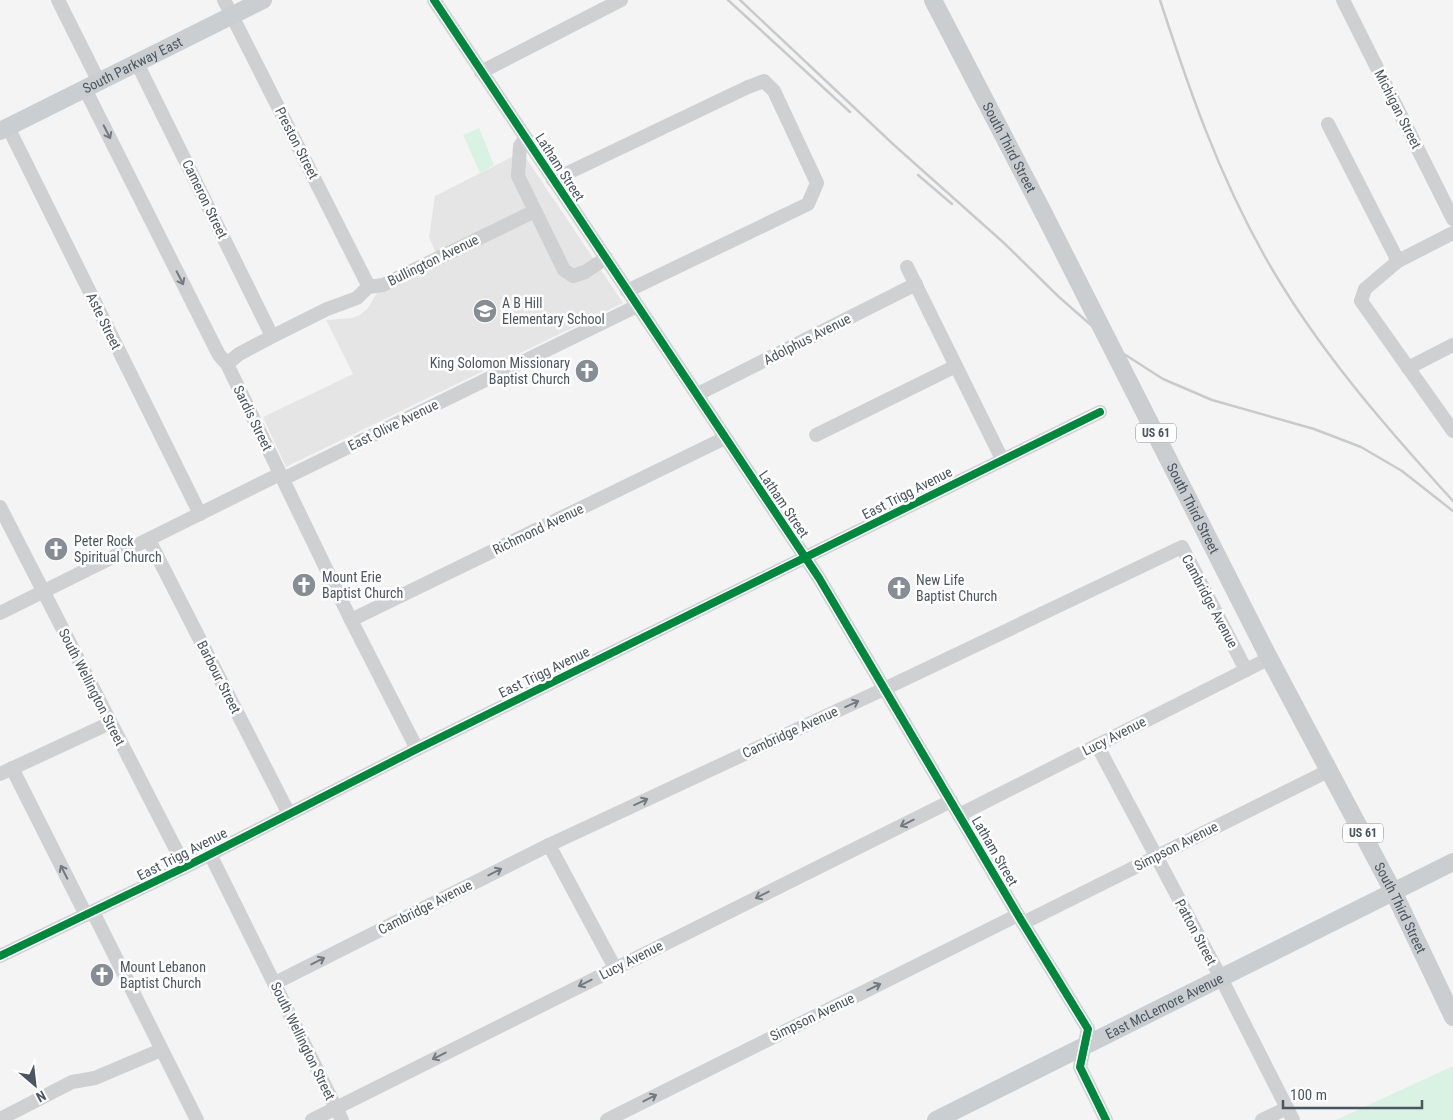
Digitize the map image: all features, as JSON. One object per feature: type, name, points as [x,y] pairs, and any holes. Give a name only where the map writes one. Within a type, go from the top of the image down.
[{"type":"main road","name":"South Parkway East","points":[[4,129],[138,63],[228,8],[264,0]]},
{"type":"main road","name":"South Third Street","points":[[933,0],[1268,655],[1394,893],[1453,1017]]},
{"type":"main road","points":[[1394,893],[1453,862]]},
{"type":"main road","name":"East McLemore Avenue","points":[[939,1119],[1394,893]]},
{"type":"street","points":[[58,0],[92,85]]},
{"type":"street","name":"Latham Street","points":[[434,0],[819,578],[1020,919],[1088,1030],[1080,1067],[1106,1120]]},
{"type":"street","points":[[481,72],[621,0]]},
{"type":"street","name":"Michigan Street","points":[[1343,0],[1453,219]]},
{"type":"street","name":"Preston Street","points":[[228,8],[368,287]]},
{"type":"street","name":"Cameron Street","points":[[138,63],[272,336]]},
{"type":"street","points":[[553,180],[748,87],[764,82],[774,91],[817,183],[808,204],[628,291]]},
{"type":"street","name":"Sardis Street","points":[[92,85],[219,355],[227,364],[350,620],[417,749]]},
{"type":"street","points":[[1328,124],[1398,261]]},
{"type":"street","name":"Aste Street","points":[[4,129],[200,514]]},
{"type":"street","points":[[526,138],[520,146],[518,176],[564,270],[573,276],[579,275],[606,258]]},
{"type":"street","name":"Bullington Avenue","points":[[227,364],[239,354],[272,336],[318,313],[357,298],[368,287],[383,285],[535,211]]},
{"type":"street","points":[[1453,233],[1398,261],[1365,289],[1361,301],[1453,431]]},
{"type":"street","points":[[907,267],[1002,459]]},
{"type":"street","name":"Adolphus Avenue","points":[[698,394],[916,284]]},
{"type":"street","name":"East Olive Avenue","points":[[0,613],[200,514],[637,306]]},
{"type":"street","points":[[1408,368],[1453,346]]},
{"type":"street","points":[[816,436],[956,366]]},
{"type":"street","name":"East Trigg Avenue","points":[[0,956],[185,867],[417,749],[1100,412]]},
{"type":"street","name":"Richmond Avenue","points":[[350,620],[725,438]]},
{"type":"street","name":"South Wellington Street","points":[[0,507],[185,867]]},
{"type":"street","name":"Barbour Street","points":[[149,540],[288,814]]},
{"type":"street","name":"Cambridge Avenue","points":[[275,983],[549,845],[1182,546],[1246,670]]},
{"type":"street","name":"Lucy Avenue","points":[[959,815],[1246,670],[1268,655]]},
{"type":"street","points":[[110,723],[6,771],[89,914],[162,1050],[197,1120]]},
{"type":"street","name":"Patton Street","points":[[1097,745],[1222,978],[1290,1114]]},
{"type":"street","name":"Simpson Avenue","points":[[607,1120],[1020,919],[1156,856],[1330,770]]},
{"type":"street","name":"Lucy Avenue","points":[[312,1120],[339,1114],[615,968],[950,801]]},
{"type":"street","points":[[549,845],[615,968]]},
{"type":"street","name":"South Wellington Street","points":[[210,854],[339,1114]]},
{"type":"street","points":[[0,1119],[72,1082],[95,1078],[162,1050]]},
{"type":"street","points":[[1262,1120],[1290,1114]]},
{"type":"shaded area","name":"A B Hill Elementary School","points":[[522,152],[623,303],[286,467],[263,417],[353,374],[326,320],[352,318],[360,315],[368,308],[378,291],[436,253],[429,237],[435,196]]},
{"type":"green space","points":[[479,128],[494,165],[480,173],[463,135]]},
{"type":"green space","points":[[1453,1066],[1453,1120],[1336,1120]]},
{"type":"railway","points":[[728,0],[850,112]]},
{"type":"railway","points":[[740,0],[894,145],[1004,243],[1059,297],[1124,354],[1163,379],[1212,400],[1314,429],[1361,447],[1402,471],[1453,511]]},
{"type":"railway","points":[[1160,0],[1182,66],[1219,162],[1232,193],[1264,255],[1305,321],[1351,383],[1453,501]]},
{"type":"railway","points":[[918,175],[952,204]]},
{"type":"cycle path","points":[[434,0],[819,578],[1018,915],[1088,1029],[1080,1067],[1106,1120]]},
{"type":"cycle path","points":[[0,956],[185,867],[417,749],[1100,412]]},
{"type":"place","name":"A B Hill Elementary School","points":[[485,311]]},
{"type":"place","name":"King Solomon Missionary Baptist Church","points":[[587,371]]},
{"type":"place","name":"Peter Rock Spiritual Church","points":[[56,549]]},
{"type":"place","name":"Mount Erie Baptist Church","points":[[304,585]]},
{"type":"place","name":"New Life Baptist Church","points":[[899,588]]},
{"type":"place","name":"Mount Lebanon Baptist Church","points":[[102,975]]}]
